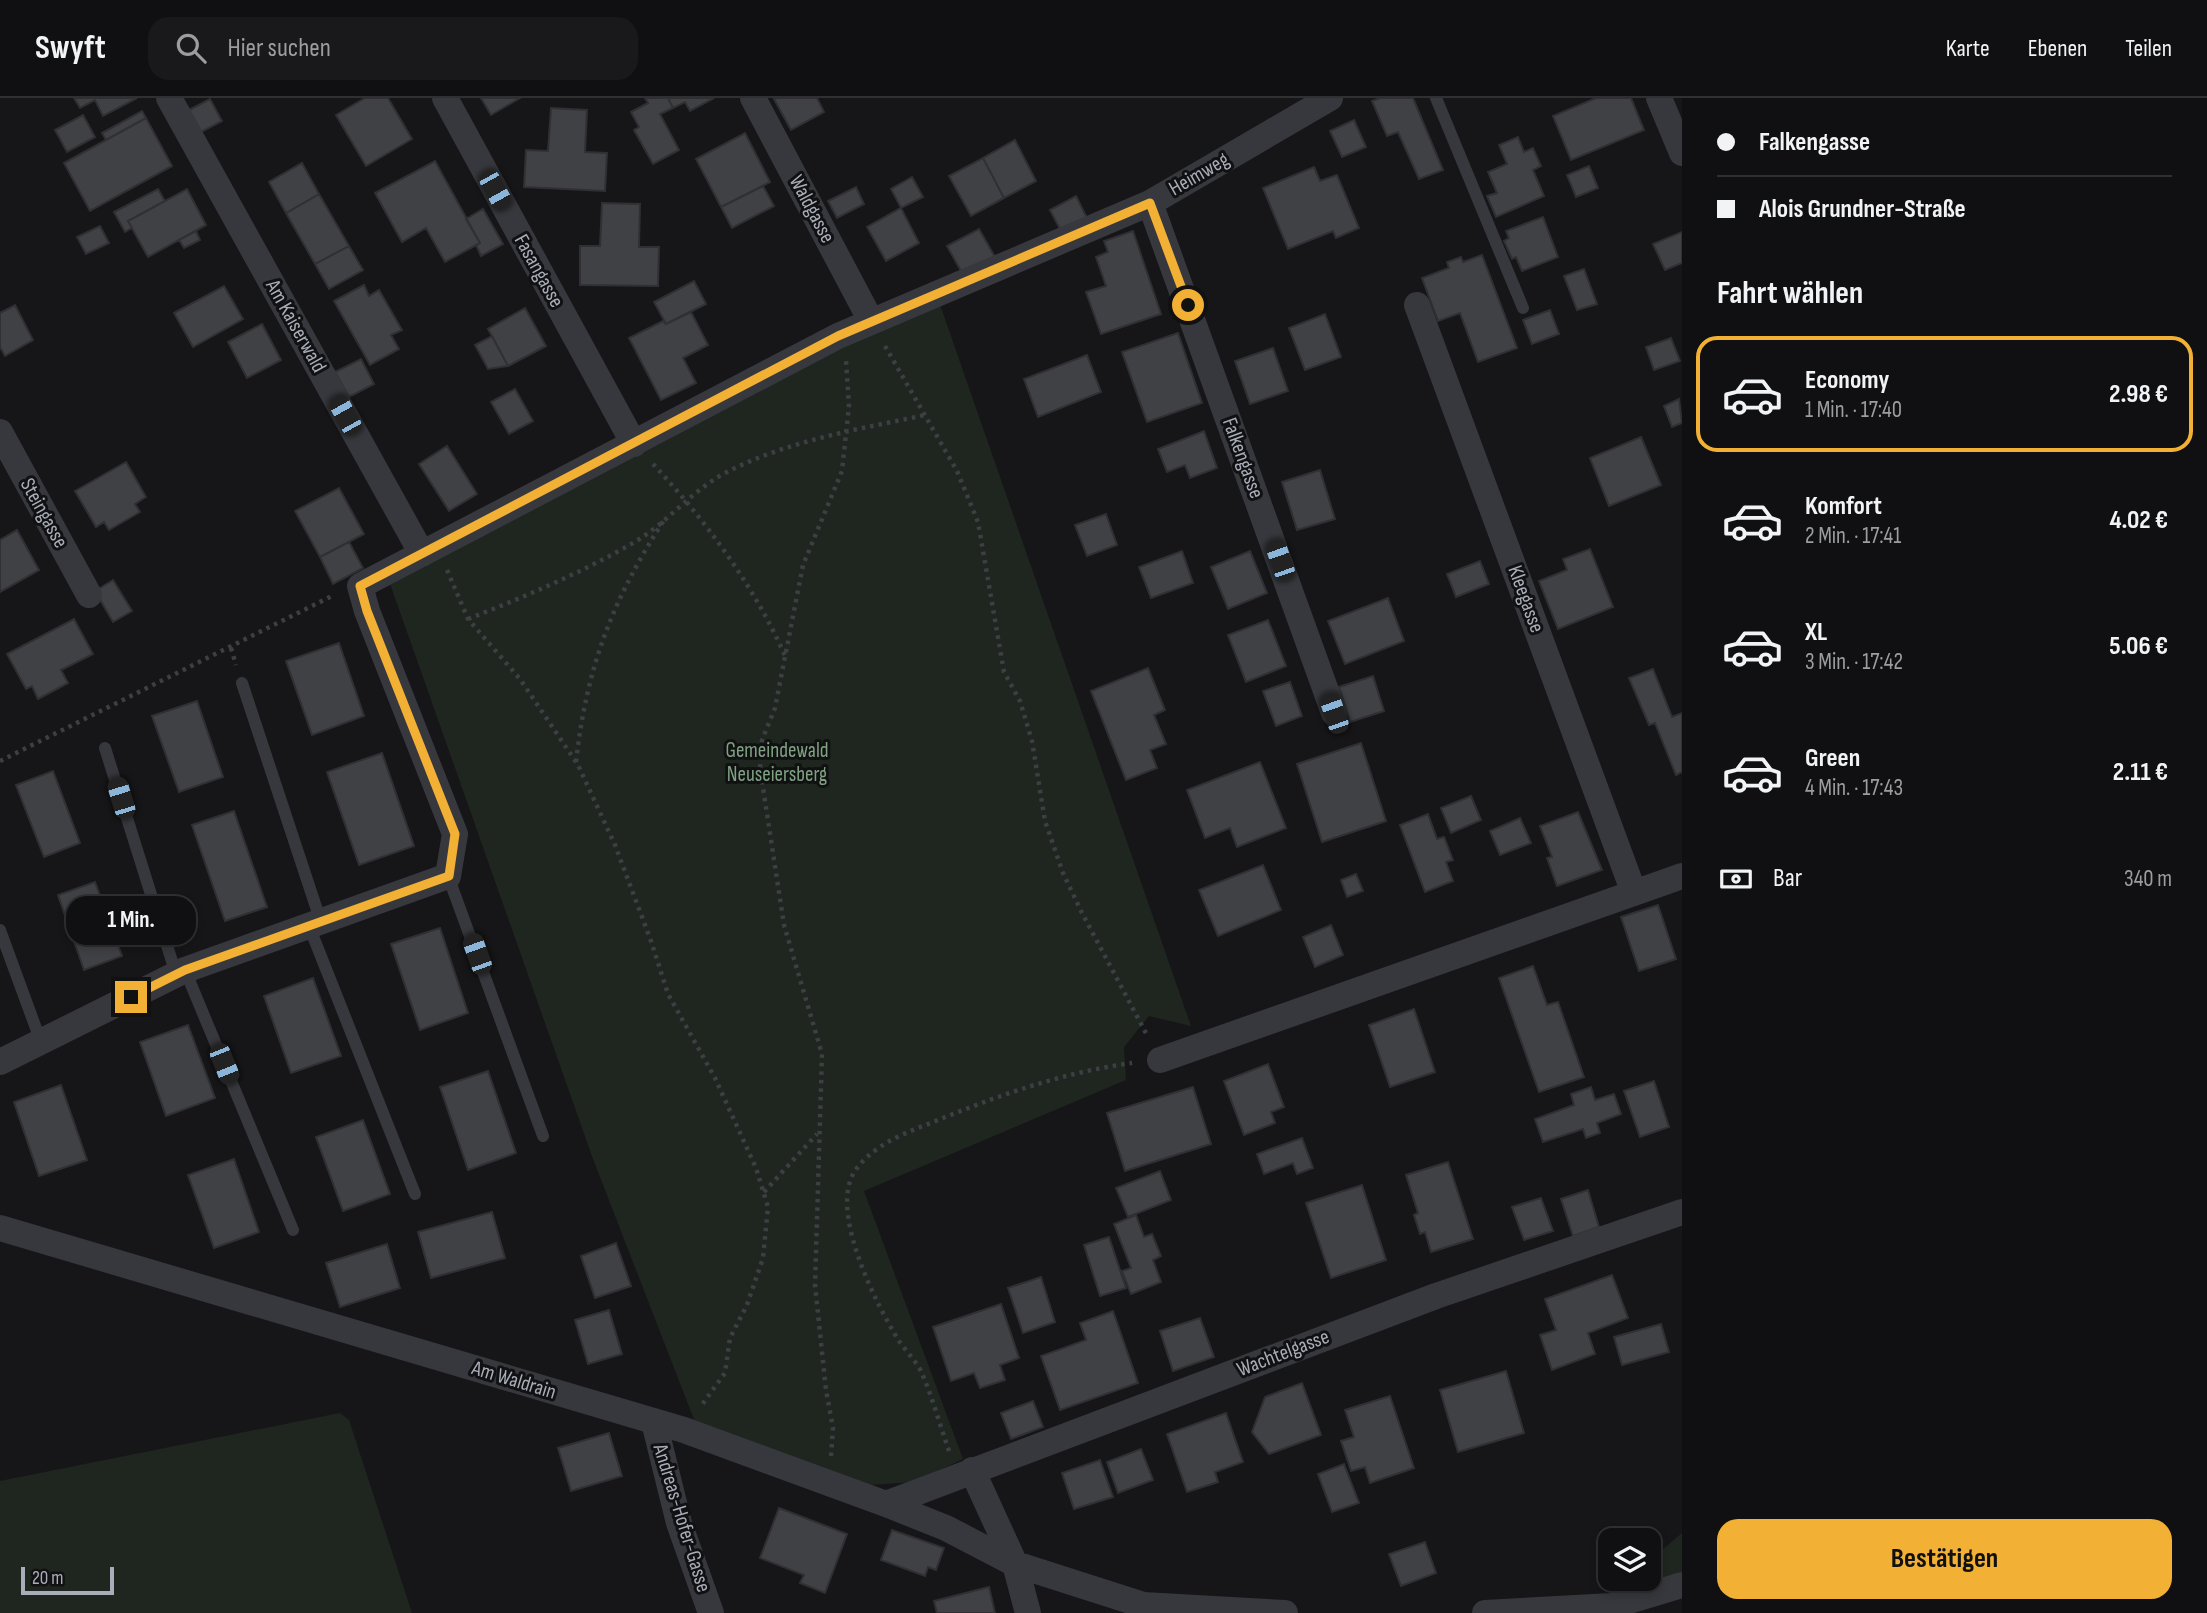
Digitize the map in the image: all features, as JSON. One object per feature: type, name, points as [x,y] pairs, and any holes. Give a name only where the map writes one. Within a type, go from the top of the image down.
[{"type":"street","name":"Am Kaiserwald","points":[[169,98],[430,550]]},
{"type":"street","name":"Fasangasse","points":[[445,98],[634,444]]},
{"type":"street","name":"Waldgasse","points":[[752,98],[871,321]]},
{"type":"street","points":[[1659,98],[1682,153]]},
{"type":"street","name":"Heimweg","points":[[364,598],[430,550],[838,336],[1150,203],[1318,101]]},
{"type":"street","name":"Falkengasse","points":[[1150,203],[1334,713]]},
{"type":"street","name":"Kleegasse","points":[[1417,305],[1634,893]]},
{"type":"street","name":"Steingasse","points":[[0,432],[89,594]]},
{"type":"street","points":[[0,1062],[181,972],[449,876],[455,834],[364,598]]},
{"type":"street","points":[[1160,1060],[1682,876]]},
{"type":"street","name":"Wachtelgasse","points":[[886,1504],[1436,1296],[1682,1212]]},
{"type":"street","name":"Am Waldrain","points":[[0,1228],[684,1430],[946,1528],[1015,1564],[1143,1605],[1285,1613]]},
{"type":"street","name":"Andreas-Hofer-Gasse","points":[[654,1422],[679,1523],[711,1613]]},
{"type":"street","points":[[964,1473],[1015,1564],[1028,1613]]},
{"type":"street","points":[[1485,1613],[1612,1606],[1682,1585]]},
{"type":"lane","points":[[1436,98],[1523,308]]},
{"type":"lane","points":[[242,683],[315,924],[415,1194]]},
{"type":"lane","points":[[105,748],[181,972],[293,1230]]},
{"type":"lane","points":[[449,876],[542,1136]]},
{"type":"lane","points":[[0,930],[41,1042]]},
{"type":"path","points":[[871,321],[957,471],[978,522],[1004,672],[1020,701],[1032,741],[1045,821],[1063,873],[1160,1060],[1085,1069],[1009,1093],[897,1136],[875,1150],[856,1169],[846,1190],[858,1260],[898,1339],[920,1370],[964,1473]]},
{"type":"path","points":[[829,1485],[834,1429],[825,1390],[815,1284],[822,1054],[784,925],[760,768],[762,740],[775,708],[803,565],[842,471],[849,369],[838,336]]},
{"type":"path","points":[[468,619],[508,604],[635,542],[683,500],[727,471],[754,458],[846,432],[925,415]]},
{"type":"path","points":[[634,444],[683,500],[728,558],[768,618],[786,659]]},
{"type":"path","points":[[576,762],[591,670],[632,570],[667,515]]},
{"type":"path","points":[[430,550],[468,619],[520,679],[576,762],[615,845],[652,941],[668,994],[715,1078],[756,1168],[764,1193],[768,1208],[763,1258],[747,1305],[730,1338],[725,1373],[684,1430]]},
{"type":"path","points":[[0,761],[349,587],[364,598]]},
{"type":"path","points":[[764,1193],[818,1133]]},
{"type":"green space","name":"Gemeindewald Neuseiersberg","points":[[936,293],[1191,1026],[1149,1016],[1124,1047],[1126,1080],[864,1191],[963,1459],[914,1482],[869,1485],[695,1422],[593,1159],[388,578]]},
{"type":"green space","points":[[340,1413],[349,1420],[412,1613],[0,1613],[0,1481]]},
{"type":"green space","points":[[1682,1533],[1682,1572],[1661,1577],[1661,1551]]},
{"type":"building","points":[[74,98],[137,98],[103,116],[95,100],[80,108]]},
{"type":"building","points":[[365,98],[388,98],[412,139],[366,166],[336,115]]},
{"type":"building","points":[[481,98],[520,98],[491,115]]},
{"type":"building","points":[[645,98],[668,98],[673,108],[660,114],[679,150],[653,164],[634,130],[639,127],[631,112],[648,103]]},
{"type":"building","points":[[668,98],[714,98],[690,111],[685,102],[673,108]]},
{"type":"building","points":[[817,98],[824,112],[791,130],[774,99]]},
{"type":"building","points":[[1380,98],[1413,98],[1443,170],[1419,179],[1398,132],[1387,136],[1372,101]]},
{"type":"building","points":[[1596,98],[1631,98],[1644,130],[1571,160],[1553,116]]},
{"type":"building","points":[[210,99],[222,121],[201,132],[189,110]]},
{"type":"building","points":[[551,108],[587,110],[585,152],[607,153],[605,191],[524,187],[526,150],[548,151]]},
{"type":"building","points":[[142,111],[146,118],[106,140],[102,133]]},
{"type":"building","points":[[83,115],[95,137],[67,152],[55,130]]},
{"type":"building","points":[[146,118],[172,166],[90,211],[64,163]]},
{"type":"building","points":[[1354,120],[1366,147],[1342,157],[1330,131]]},
{"type":"building","points":[[745,133],[770,182],[721,207],[696,159]]},
{"type":"building","points":[[1518,137],[1524,152],[1533,148],[1541,166],[1533,170],[1544,196],[1496,217],[1487,196],[1497,193],[1488,172],[1507,164],[1499,145]]},
{"type":"building","points":[[1015,140],[1036,181],[1004,198],[983,158]]},
{"type":"building","points":[[983,158],[1004,198],[971,216],[949,176]]},
{"type":"building","points":[[435,161],[480,243],[445,262],[426,228],[402,242],[375,193]]},
{"type":"building","points":[[302,163],[319,194],[286,213],[269,182]]},
{"type":"building","points":[[1589,166],[1598,188],[1576,197],[1567,175]]},
{"type":"building","points":[[1314,167],[1320,181],[1337,175],[1359,228],[1336,238],[1333,231],[1288,249],[1263,188]]},
{"type":"building","points":[[912,177],[923,197],[901,208],[891,189]]},
{"type":"building","points":[[763,186],[774,206],[732,228],[721,207]]},
{"type":"building","points":[[856,187],[864,204],[837,218],[828,201]]},
{"type":"building","points":[[158,189],[165,201],[128,221],[132,228],[125,232],[114,212]]},
{"type":"building","points":[[187,189],[206,225],[148,257],[128,221]]},
{"type":"building","points":[[319,194],[349,246],[315,264],[286,213]]},
{"type":"building","points":[[1076,196],[1087,218],[1061,231],[1050,210]]},
{"type":"building","points":[[602,203],[640,204],[639,247],[659,247],[658,286],[580,285],[580,246],[600,246]]},
{"type":"building","points":[[901,208],[919,243],[886,261],[867,227]]},
{"type":"building","points":[[483,209],[503,244],[481,256],[476,245],[480,243],[466,219]]},
{"type":"building","points":[[1543,217],[1558,257],[1522,271],[1516,257],[1512,259],[1504,241],[1509,238],[1506,231]]},
{"type":"building","points":[[100,226],[109,243],[86,254],[77,237]]},
{"type":"building","points":[[979,229],[995,257],[961,271],[947,246]]},
{"type":"building","points":[[196,231],[200,240],[184,248],[179,240]]},
{"type":"building","points":[[1133,231],[1161,314],[1101,334],[1086,292],[1106,286],[1096,257],[1108,252],[1104,241]]},
{"type":"building","points":[[1682,232],[1682,263],[1665,270],[1653,244]]},
{"type":"building","points":[[349,246],[363,270],[329,289],[315,264]]},
{"type":"building","points":[[1482,255],[1517,348],[1478,362],[1460,313],[1438,321],[1422,278],[1449,268],[1447,262],[1461,257],[1463,262]]},
{"type":"building","points":[[1584,269],[1597,304],[1577,310],[1564,276]]},
{"type":"building","points":[[694,281],[706,304],[666,324],[654,302]]},
{"type":"building","points":[[364,285],[369,296],[379,290],[402,330],[391,335],[399,349],[370,365],[334,301]]},
{"type":"building","points":[[224,286],[243,319],[193,347],[174,313]]},
{"type":"building","points":[[15,305],[33,340],[5,356],[0,347],[0,313]]},
{"type":"building","points":[[525,308],[546,346],[508,366],[488,329]]},
{"type":"building","points":[[1550,310],[1559,334],[1532,344],[1523,320]]},
{"type":"building","points":[[691,312],[708,345],[683,358],[696,383],[661,400],[629,338],[663,321],[666,324]]},
{"type":"building","points":[[1325,314],[1341,357],[1305,370],[1289,328]]},
{"type":"building","points":[[262,324],[281,360],[247,378],[228,342]]},
{"type":"building","points":[[1178,333],[1202,403],[1147,422],[1122,352]]},
{"type":"building","points":[[492,336],[508,366],[488,369],[475,345]]},
{"type":"building","points":[[1671,338],[1680,361],[1654,370],[1646,347]]},
{"type":"building","points":[[1273,348],[1288,391],[1250,404],[1235,361]]},
{"type":"building","points":[[1087,355],[1101,392],[1038,417],[1024,379]]},
{"type":"building","points":[[361,359],[374,384],[349,397],[335,372]]},
{"type":"building","points":[[515,389],[533,421],[509,434],[491,402]]},
{"type":"building","points":[[1679,399],[1682,423],[1672,427],[1664,406]]},
{"type":"building","points":[[1204,431],[1217,468],[1190,478],[1185,465],[1167,472],[1158,449]]},
{"type":"building","points":[[1641,437],[1661,485],[1609,506],[1590,458]]},
{"type":"building","points":[[447,446],[477,494],[449,511],[419,464]]},
{"type":"building","points":[[126,462],[146,497],[135,504],[140,512],[109,530],[104,522],[96,527],[75,491]]},
{"type":"building","points":[[1320,470],[1335,519],[1297,530],[1282,482]]},
{"type":"building","points":[[339,488],[364,534],[320,557],[295,511]]},
{"type":"building","points":[[1106,514],[1117,545],[1087,556],[1075,525]]},
{"type":"building","points":[[17,530],[39,570],[0,592],[0,540]]},
{"type":"building","points":[[349,542],[363,568],[333,584],[320,557]]},
{"type":"building","points":[[1590,549],[1613,607],[1558,629],[1539,581],[1567,570],[1563,559]]},
{"type":"building","points":[[1182,551],[1193,583],[1151,598],[1139,567]]},
{"type":"building","points":[[1250,551],[1267,593],[1228,609],[1211,567]]},
{"type":"building","points":[[1480,561],[1489,584],[1456,597],[1447,574]]},
{"type":"building","points":[[113,580],[132,611],[113,622],[95,591]]},
{"type":"building","points":[[1388,598],[1404,641],[1345,664],[1328,621]]},
{"type":"building","points":[[74,619],[93,654],[61,670],[68,683],[38,699],[32,686],[26,689],[7,654]]},
{"type":"building","points":[[1268,620],[1286,666],[1246,682],[1228,635]]},
{"type":"building","points":[[339,643],[364,716],[312,735],[286,661]]},
{"type":"building","points":[[1148,668],[1165,710],[1154,715],[1166,744],[1150,750],[1157,768],[1126,780],[1091,691]]},
{"type":"building","points":[[1653,669],[1672,717],[1682,713],[1682,772],[1676,775],[1655,723],[1649,725],[1629,678]]},
{"type":"building","points":[[1373,676],[1384,711],[1350,722],[1339,687]]},
{"type":"building","points":[[1290,682],[1302,716],[1276,726],[1263,691]]},
{"type":"building","points":[[197,701],[223,777],[179,792],[152,716]]},
{"type":"building","points":[[1361,743],[1386,821],[1322,842],[1297,764]]},
{"type":"building","points":[[382,753],[414,846],[359,865],[327,772]]},
{"type":"building","points":[[1260,762],[1286,828],[1237,847],[1230,828],[1205,838],[1187,790]]},
{"type":"building","points":[[53,771],[80,843],[44,857],[16,785]]},
{"type":"building","points":[[1471,796],[1481,820],[1451,833],[1441,808]]},
{"type":"building","points":[[234,811],[267,907],[225,921],[192,825]]},
{"type":"building","points":[[1578,812],[1602,870],[1557,886],[1547,858],[1552,857],[1540,826]]},
{"type":"building","points":[[1428,814],[1437,839],[1444,837],[1453,860],[1446,862],[1453,881],[1425,892],[1400,825]]},
{"type":"building","points":[[1520,818],[1531,843],[1500,855],[1490,831]]},
{"type":"building","points":[[1263,865],[1281,910],[1218,936],[1199,890]]},
{"type":"building","points":[[1356,874],[1363,891],[1347,897],[1341,880]]},
{"type":"building","points":[[95,882],[122,956],[84,970],[58,895]]},
{"type":"building","points":[[1658,905],[1676,959],[1639,971],[1621,917]]},
{"type":"building","points":[[1331,925],[1343,955],[1315,967],[1303,937]]},
{"type":"building","points":[[440,928],[468,1013],[420,1030],[391,944]]},
{"type":"building","points":[[1533,966],[1547,1005],[1558,1002],[1584,1077],[1539,1092],[1499,978]]},
{"type":"building","points":[[313,978],[341,1056],[291,1073],[264,996]]},
{"type":"building","points":[[1414,1009],[1435,1072],[1390,1087],[1369,1025]]},
{"type":"building","points":[[188,1025],[215,1098],[166,1116],[140,1042]]},
{"type":"building","points":[[1268,1064],[1284,1107],[1271,1112],[1275,1123],[1244,1135],[1224,1081]]},
{"type":"building","points":[[488,1071],[516,1153],[468,1170],[440,1087]]},
{"type":"building","points":[[1654,1081],[1669,1127],[1640,1137],[1624,1091]]},
{"type":"building","points":[[61,1085],[87,1160],[39,1176],[14,1102]]},
{"type":"building","points":[[1193,1087],[1211,1144],[1125,1171],[1107,1113]]},
{"type":"building","points":[[1591,1087],[1595,1100],[1614,1094],[1621,1114],[1597,1123],[1600,1133],[1586,1138],[1583,1129],[1543,1142],[1535,1119],[1574,1105],[1571,1094]]},
{"type":"building","points":[[363,1120],[390,1194],[343,1211],[316,1137]]},
{"type":"building","points":[[1302,1138],[1313,1168],[1297,1174],[1293,1163],[1264,1174],[1257,1154]]},
{"type":"building","points":[[234,1159],[259,1232],[214,1248],[188,1175]]},
{"type":"building","points":[[1448,1162],[1473,1239],[1431,1252],[1425,1232],[1420,1234],[1414,1215],[1418,1213],[1406,1175]]},
{"type":"building","points":[[1160,1171],[1171,1200],[1128,1217],[1116,1188]]},
{"type":"building","points":[[1362,1185],[1386,1260],[1331,1278],[1306,1203]]},
{"type":"building","points":[[1588,1190],[1599,1227],[1573,1236],[1561,1199]]},
{"type":"building","points":[[1541,1198],[1553,1231],[1524,1240],[1512,1207]]},
{"type":"building","points":[[492,1212],[505,1258],[431,1278],[418,1232]]},
{"type":"building","points":[[1136,1215],[1144,1237],[1152,1234],[1161,1256],[1153,1260],[1161,1282],[1131,1294],[1122,1271],[1131,1268],[1114,1224]]},
{"type":"building","points":[[1109,1237],[1126,1288],[1100,1296],[1084,1245]]},
{"type":"building","points":[[616,1243],[631,1286],[595,1298],[581,1256]]},
{"type":"building","points":[[387,1244],[400,1288],[340,1307],[326,1263]]},
{"type":"building","points":[[1612,1275],[1628,1318],[1588,1333],[1595,1354],[1552,1370],[1540,1335],[1556,1330],[1545,1299]]},
{"type":"building","points":[[1041,1277],[1055,1322],[1023,1333],[1008,1288]]},
{"type":"building","points":[[1001,1304],[1019,1358],[1000,1365],[1005,1380],[980,1388],[974,1373],[951,1381],[933,1327]]},
{"type":"building","points":[[609,1310],[622,1354],[588,1364],[575,1320]]},
{"type":"building","points":[[1113,1311],[1138,1383],[1060,1410],[1041,1356],[1086,1340],[1080,1323]]},
{"type":"building","points":[[1200,1318],[1214,1357],[1173,1371],[1160,1331]]},
{"type":"building","points":[[1661,1324],[1669,1352],[1622,1365],[1614,1337]]},
{"type":"building","points":[[1506,1371],[1524,1433],[1458,1452],[1440,1390]]},
{"type":"building","points":[[1302,1383],[1321,1435],[1269,1454],[1252,1432],[1265,1397]]},
{"type":"building","points":[[1390,1396],[1414,1468],[1370,1483],[1365,1467],[1351,1471],[1341,1441],[1354,1437],[1345,1410]]},
{"type":"building","points":[[1033,1401],[1043,1427],[1011,1439],[1001,1413]]},
{"type":"building","points":[[1226,1413],[1243,1462],[1215,1472],[1218,1482],[1187,1492],[1167,1434]]},
{"type":"building","points":[[609,1433],[622,1476],[571,1491],[558,1448]]},
{"type":"building","points":[[1141,1449],[1153,1480],[1118,1493],[1107,1462]]},
{"type":"building","points":[[1100,1460],[1113,1497],[1074,1509],[1062,1473]]},
{"type":"building","points":[[1344,1464],[1359,1503],[1332,1512],[1318,1474]]},
{"type":"building","points":[[779,1508],[847,1534],[825,1593],[800,1583],[804,1575],[760,1558]]},
{"type":"building","points":[[892,1530],[944,1548],[936,1570],[928,1567],[925,1576],[881,1560]]},
{"type":"building","points":[[1425,1542],[1436,1573],[1401,1586],[1389,1554]]},
{"type":"building","points":[[989,1587],[995,1613],[937,1613],[934,1601]]},
{"type":"route","points":[[131,997],[185,970],[449,876],[455,834],[367,611],[360,586],[838,336],[1150,203],[1188,305]]}]
